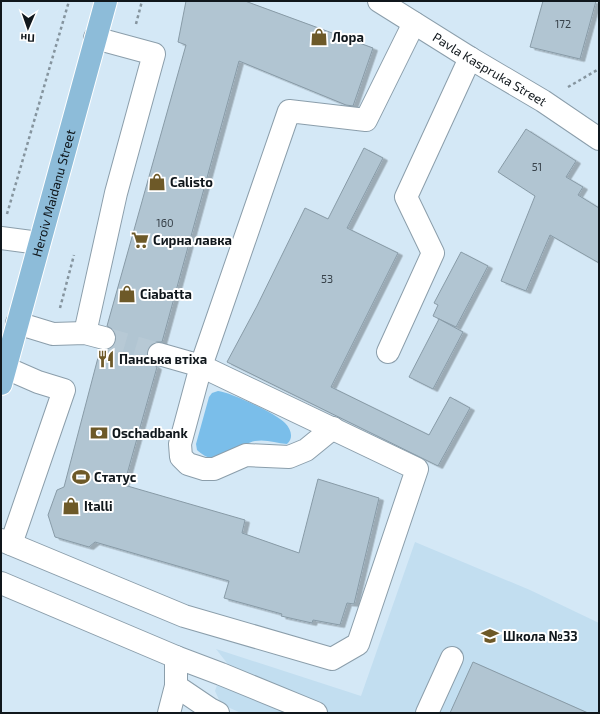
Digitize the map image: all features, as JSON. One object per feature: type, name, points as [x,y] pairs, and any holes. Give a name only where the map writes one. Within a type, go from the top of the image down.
[{"type":"main road","name":"Heroiv Maidanu Street","points":[[3,376],[106,1]]},
{"type":"street","name":"Pavla Kaspruka Street","points":[[379,1],[470,58],[543,101],[599,139]]},
{"type":"street","points":[[333,428],[306,450],[289,458],[246,455],[214,469],[204,469],[188,464],[181,458],[180,444],[201,366],[290,111],[366,120],[414,23]]},
{"type":"street","points":[[17,323],[53,334],[94,336],[116,193],[154,54],[95,38]]},
{"type":"street","points":[[388,352],[433,253],[406,197],[470,58]]},
{"type":"street","points":[[3,230],[39,243]]},
{"type":"street","points":[[3,376],[38,382],[64,390],[6,542],[184,616],[332,659],[358,644],[417,468],[201,366],[159,354]]},
{"type":"street","points":[[1,583],[176,657],[316,713]]},
{"type":"street","points":[[169,713],[176,686],[176,657]]},
{"type":"street","points":[[427,713],[452,658]]},
{"type":"street","points":[[176,686],[218,713]]},
{"type":"path","points":[[3,230],[69,1]]},
{"type":"path","points":[[130,47],[142,1]]},
{"type":"path","points":[[543,101],[599,69]]},
{"type":"path","points":[[53,334],[75,251]]},
{"type":"shaded area","points":[[218,391],[242,399],[280,419],[287,425],[290,431],[291,436],[289,442],[287,444],[255,441],[217,457],[205,456],[202,454],[197,450],[196,444],[209,397],[212,393]]},
{"type":"shaded area","name":"Школа №33","points":[[415,542],[530,590],[599,623],[599,713],[241,713],[221,704],[215,691],[227,663],[216,649],[361,696]]},
{"type":"building","points":[[186,1],[245,1],[373,48],[353,106],[346,105],[239,61],[162,342],[156,342],[151,345],[147,351],[147,357],[150,362],[157,367],[124,485],[245,520],[242,533],[299,553],[318,479],[379,498],[354,604],[347,603],[340,625],[313,620],[312,623],[281,616],[282,614],[224,598],[229,581],[95,542],[89,547],[55,537],[48,515],[57,490],[64,487],[100,350],[108,350],[116,342],[116,334],[107,326],[186,45],[178,42]]},
{"type":"building","points":[[543,1],[596,1],[580,59],[530,47]]},
{"type":"building","points":[[526,129],[576,161],[566,177],[583,187],[578,195],[599,208],[599,263],[550,235],[526,291],[501,281],[535,196],[498,172]]},
{"type":"building","points":[[364,148],[383,158],[347,228],[398,253],[331,387],[429,435],[450,397],[470,408],[438,466],[227,362],[257,306],[305,208],[328,219]]},
{"type":"building","points":[[461,252],[488,266],[456,327],[433,316],[438,305],[434,303]]},
{"type":"building","points":[[439,319],[463,332],[433,389],[409,377]]},
{"type":"building","points":[[473,662],[588,713],[450,713]]},
{"type":"tunnel","points":[[104,338],[159,354]]},
{"type":"place","name":"Лора","points":[[319,37]]},
{"type":"place","name":"Calisto","points":[[157,182]]},
{"type":"place","name":"Сирна лавка","points":[[140,240]]},
{"type":"place","name":"Ciabatta","points":[[127,294]]},
{"type":"place","name":"Панська втіха","points":[[106,359]]},
{"type":"place","name":"Oschadbank","points":[[99,433]]},
{"type":"place","name":"Статус","points":[[81,477]]},
{"type":"place","name":"Italli","points":[[71,506]]},
{"type":"place","name":"Школа №33","points":[[490,636]]}]
